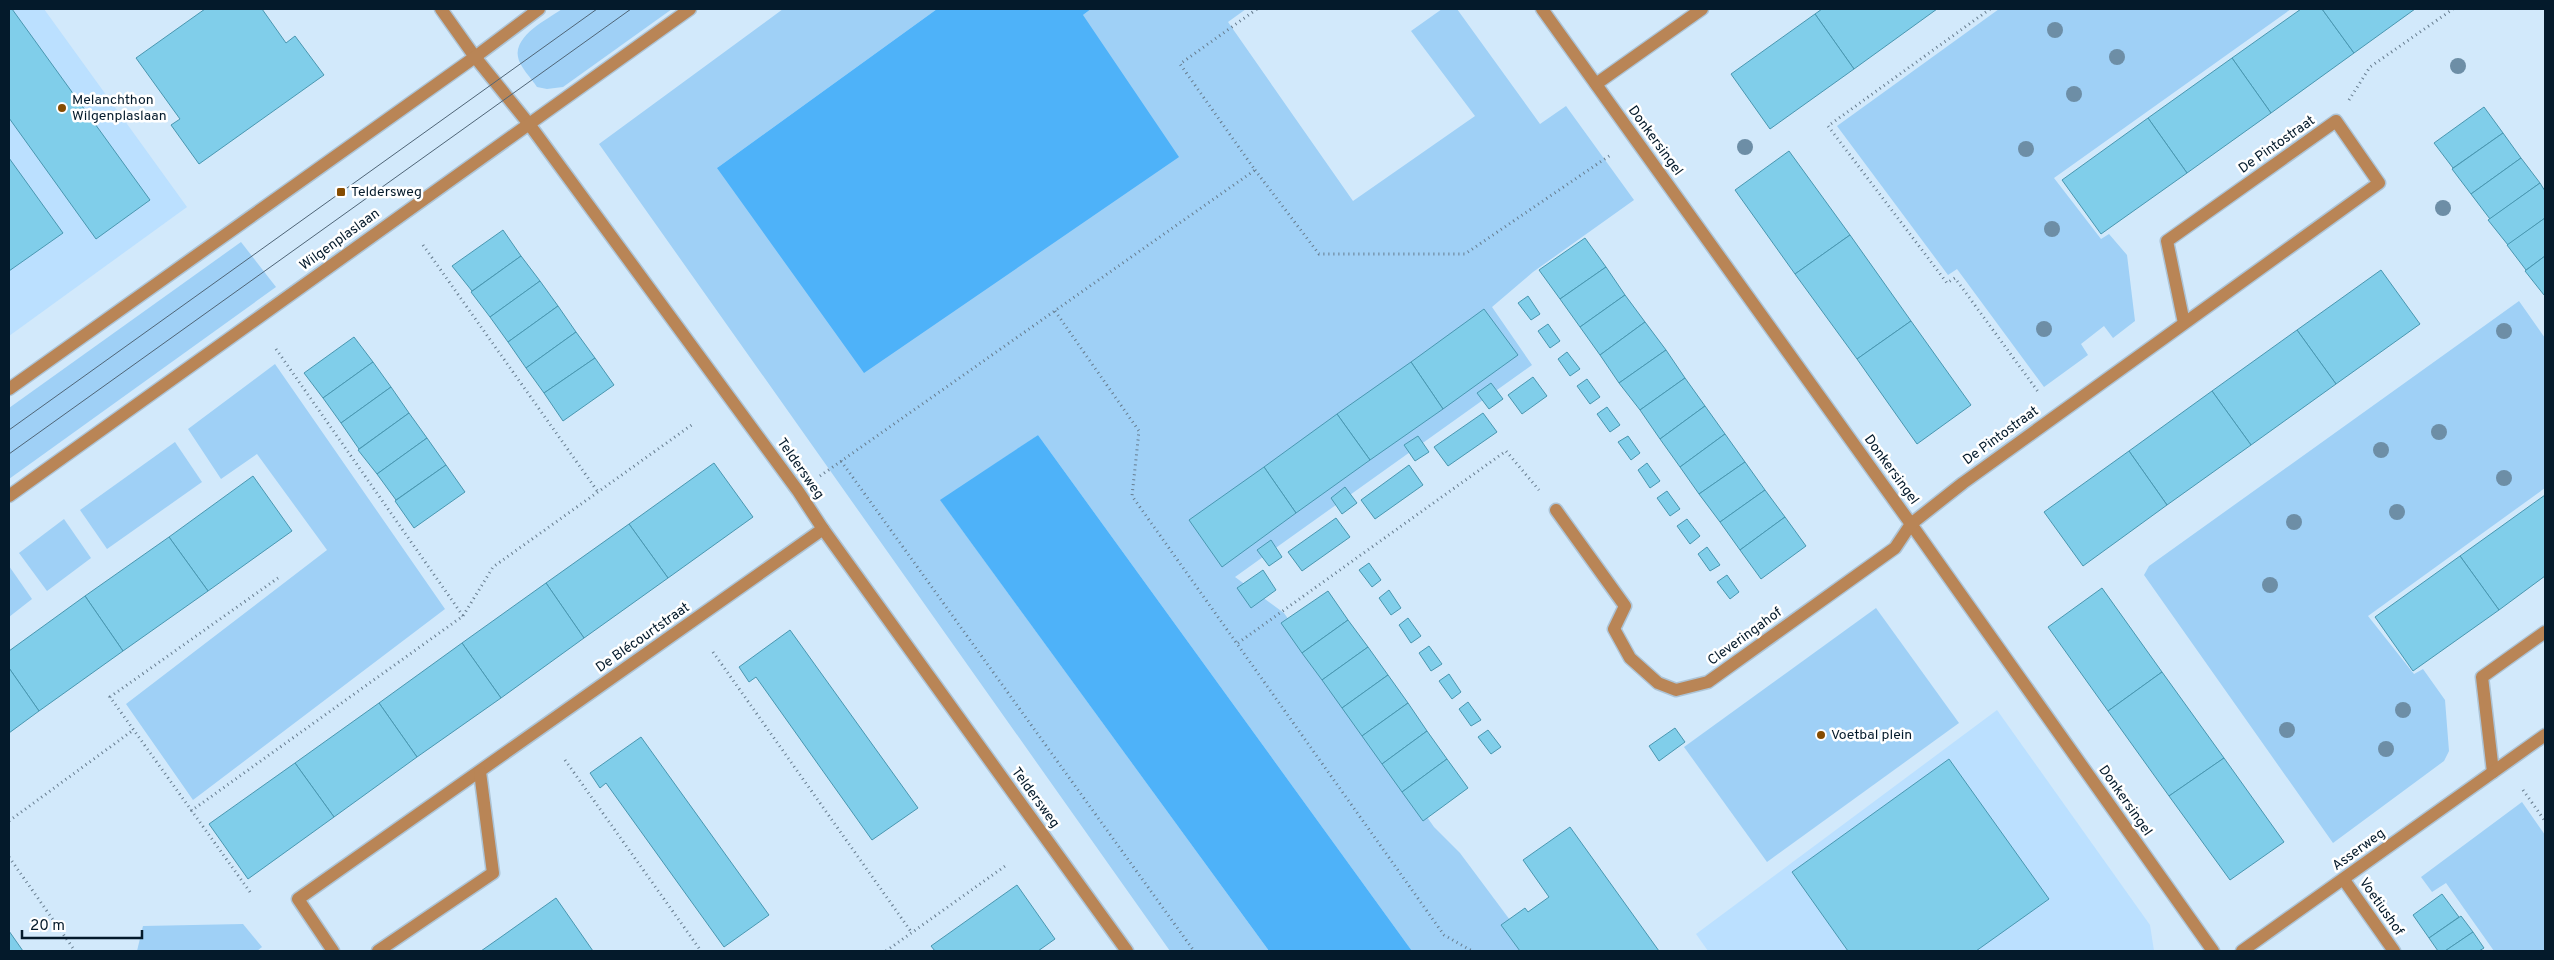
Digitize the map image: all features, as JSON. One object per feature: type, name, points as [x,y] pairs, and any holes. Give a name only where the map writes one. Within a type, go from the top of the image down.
[{"type":"street","name":"Teldersweg","points":[[441,9],[475,57],[529,124],[798,491],[823,529],[1123,950]]},
{"type":"street","points":[[9,390],[475,57],[539,9]]},
{"type":"street","name":"Wilgenplaslaan","points":[[9,496],[690,9]]},
{"type":"street","name":"Donkersingel","points":[[1542,9],[1911,524],[2213,951]]},
{"type":"street","points":[[1596,84],[1702,9]]},
{"type":"street","name":"De Pintostraat","points":[[1911,524],[2184,322],[2379,183],[2336,121],[2167,241],[2184,322]]},
{"type":"street","name":"Cleveringahof","points":[[1556,510],[1625,606],[1614,629],[1630,658],[1658,683],[1676,690],[1708,682],[1896,548],[1911,524]]},
{"type":"street","name":"De Blécourtstraat","points":[[333,951],[298,899],[823,529]]},
{"type":"street","points":[[2493,772],[2482,677],[2545,632]]},
{"type":"street","name":"Asserweg","points":[[2242,951],[2545,735]]},
{"type":"street","points":[[378,951],[494,873],[480,772]]},
{"type":"street","name":"Voetiushof","points":[[2344,880],[2394,951]]},
{"type":"path","points":[[1257,9],[1180,64],[1319,254],[1465,254],[1634,138]]},
{"type":"path","points":[[1990,9],[1828,126],[1947,283],[1956,278],[2055,416]]},
{"type":"path","points":[[2336,121],[2370,67],[2452,9]]},
{"type":"path","points":[[798,491],[1256,170]]},
{"type":"path","points":[[423,245],[598,492]]},
{"type":"path","points":[[1055,311],[1139,431],[1132,496],[1444,935],[1472,951]]},
{"type":"path","points":[[276,349],[464,616]]},
{"type":"path","points":[[191,811],[464,616],[493,567],[693,424]]},
{"type":"path","points":[[1238,643],[1506,452],[1556,510]]},
{"type":"path","points":[[841,460],[1194,951]]},
{"type":"path","points":[[250,892],[132,731],[110,697],[278,578]]},
{"type":"path","points":[[713,652],[912,933]]},
{"type":"path","points":[[9,821],[132,731]]},
{"type":"path","points":[[565,760],[701,951]]},
{"type":"path","points":[[2523,790],[2545,821]]},
{"type":"path","points":[[9,858],[76,951]]},
{"type":"path","points":[[886,951],[1008,864]]},
{"type":"shaded area","name":"Melanchthon Wilgenplaslaan","points":[[9,9],[44,9],[187,207],[9,336]]},
{"type":"shaded area","points":[[562,9],[672,9],[563,87],[547,89],[537,87],[521,64],[518,57],[518,49],[526,35],[533,28]]},
{"type":"shaded area","points":[[783,9],[937,9],[717,168],[1083,15],[1091,9],[1246,9],[1228,22],[1353,201],[1475,116],[1411,31],[1442,9],[1457,9],[1540,124],[1566,106],[1634,200],[1533,272],[1492,307],[1532,365],[1235,577],[1284,613],[1434,827],[1460,853],[1533,951],[1412,951],[1038,435],[941,501],[1269,951],[1170,951],[599,144]]},
{"type":"shaded area","points":[[1999,9],[2291,9],[2054,178],[2101,239],[2109,234],[2127,255],[2135,321],[2113,338],[2104,326],[2081,344],[2088,355],[2044,387],[1957,269],[1948,275],[1837,126]]},
{"type":"shaded area","points":[[241,242],[276,287],[9,479],[9,408]]},
{"type":"shaded area","points":[[2519,301],[2545,338],[2545,488],[2368,616],[2414,674],[2423,669],[2445,700],[2449,751],[2444,761],[2333,843],[2144,575],[2149,566]]},
{"type":"shaded area","points":[[275,364],[445,609],[193,800],[126,704],[327,550],[257,454],[221,479],[188,429]]},
{"type":"shaded area","points":[[175,442],[202,482],[107,549],[80,510]]},
{"type":"shaded area","points":[[64,519],[91,558],[47,591],[19,553]]},
{"type":"shaded area","points":[[9,566],[32,599],[9,617]]},
{"type":"shaded area","name":"Voetbal plein","points":[[1876,608],[1959,723],[1767,862],[1684,747]]},
{"type":"shaded area","points":[[1997,710],[2150,925],[2154,951],[1708,951],[1696,934]]},
{"type":"shaded area","points":[[2522,802],[2545,835],[2545,951],[2494,951],[2446,883],[2432,892],[2421,877]]},
{"type":"shaded area","points":[[243,924],[262,947],[257,951],[137,951],[143,926]]},
{"type":"water","points":[[937,9],[1091,9],[1083,15],[1179,157],[864,373],[717,168]]},
{"type":"water","points":[[1038,435],[1412,951],[1269,951],[940,500]]},
{"type":"building","points":[[9,9],[12,9],[150,200],[96,239],[9,118]]},
{"type":"building","points":[[205,9],[262,9],[286,43],[295,36],[324,75],[199,164],[171,125],[180,119],[136,58]]},
{"type":"building","points":[[1822,9],[1937,9],[1854,69],[1815,14]]},
{"type":"building","points":[[2301,9],[2322,9],[2354,53],[2271,113],[2232,58]]},
{"type":"building","points":[[2322,9],[2415,9],[2354,53]]},
{"type":"building","points":[[1815,14],[1854,69],[1770,129],[1731,74]]},
{"type":"building","points":[[2232,58],[2271,113],[2187,173],[2148,118]]},
{"type":"building","points":[[2484,107],[2503,133],[2453,168],[2434,143]]},
{"type":"building","points":[[2148,118],[2187,173],[2101,234],[2062,180]]},
{"type":"building","points":[[2503,133],[2521,158],[2471,194],[2452,169]]},
{"type":"building","points":[[1789,151],[1850,235],[1795,274],[1735,190]]},
{"type":"building","points":[[9,158],[63,233],[9,271]]},
{"type":"building","points":[[2521,158],[2540,183],[2490,219],[2471,194]]},
{"type":"building","points":[[2540,183],[2545,191],[2545,218],[2508,245],[2488,220]]},
{"type":"building","points":[[2545,218],[2545,256],[2526,270],[2507,245]]},
{"type":"building","points":[[503,230],[521,256],[472,291],[452,266]]},
{"type":"building","points":[[1850,235],[1911,321],[1857,359],[1795,274]]},
{"type":"building","points":[[1585,238],[1606,267],[1560,299],[1539,270]]},
{"type":"building","points":[[521,256],[540,281],[490,317],[471,292]]},
{"type":"building","points":[[2545,256],[2545,294],[2544,295],[2525,271]]},
{"type":"building","points":[[1606,267],[1625,295],[1580,327],[1560,299]]},
{"type":"building","points":[[2381,270],[2420,324],[2336,384],[2297,330]]},
{"type":"building","points":[[540,281],[558,306],[508,342],[490,317]]},
{"type":"building","points":[[1625,295],[1645,322],[1600,355],[1580,327]]},
{"type":"building","points":[[1528,296],[1540,314],[1531,320],[1518,303]]},
{"type":"building","points":[[558,306],[576,332],[526,368],[508,342]]},
{"type":"building","points":[[1484,309],[1518,355],[1443,409],[1411,362]]},
{"type":"building","points":[[1911,321],[1971,405],[1917,444],[1857,359]]},
{"type":"building","points":[[1645,322],[1666,350],[1619,383],[1600,355]]},
{"type":"building","points":[[1548,324],[1560,341],[1550,348],[1538,331]]},
{"type":"building","points":[[2297,330],[2336,384],[2251,445],[2212,391]]},
{"type":"building","points":[[576,332],[595,358],[544,393],[526,368]]},
{"type":"building","points":[[354,337],[373,362],[323,398],[304,373]]},
{"type":"building","points":[[1666,350],[1685,378],[1640,410],[1619,383]]},
{"type":"building","points":[[1567,352],[1580,369],[1570,376],[1558,359]]},
{"type":"building","points":[[595,358],[614,385],[563,421],[544,393]]},
{"type":"building","points":[[373,362],[391,387],[341,423],[323,398]]},
{"type":"building","points":[[1411,362],[1443,409],[1370,460],[1337,414]]},
{"type":"building","points":[[1533,377],[1547,396],[1522,414],[1508,395]]},
{"type":"building","points":[[1685,378],[1705,406],[1660,439],[1640,410]]},
{"type":"building","points":[[1587,379],[1600,397],[1590,404],[1577,386]]},
{"type":"building","points":[[1491,383],[1503,399],[1489,409],[1477,393]]},
{"type":"building","points":[[391,387],[409,413],[359,449],[341,423]]},
{"type":"building","points":[[2212,391],[2251,445],[2167,505],[2129,451]]},
{"type":"building","points":[[1705,406],[1725,434],[1680,467],[1660,439]]},
{"type":"building","points":[[1607,407],[1620,425],[1610,432],[1597,414]]},
{"type":"building","points":[[409,413],[427,438],[377,474],[358,450]]},
{"type":"building","points":[[1483,413],[1497,432],[1448,466],[1434,447]]},
{"type":"building","points":[[1337,414],[1370,460],[1296,513],[1264,467]]},
{"type":"building","points":[[1725,434],[1745,462],[1699,494],[1680,467]]},
{"type":"building","points":[[1418,436],[1429,452],[1415,461],[1404,445]]},
{"type":"building","points":[[1628,436],[1640,453],[1631,460],[1618,442]]},
{"type":"building","points":[[427,438],[446,465],[396,500],[377,474]]},
{"type":"building","points":[[2129,451],[2167,505],[2083,566],[2044,512]]},
{"type":"building","points":[[1745,462],[1765,490],[1720,522],[1699,494]]},
{"type":"building","points":[[714,463],[753,517],[668,578],[629,524]]},
{"type":"building","points":[[1647,463],[1660,481],[1650,488],[1638,470]]},
{"type":"building","points":[[446,465],[465,492],[414,528],[395,501]]},
{"type":"building","points":[[1409,465],[1423,485],[1375,519],[1361,500]]},
{"type":"building","points":[[1264,467],[1296,513],[1222,567],[1189,520]]},
{"type":"building","points":[[253,476],[292,531],[208,591],[169,537]]},
{"type":"building","points":[[1345,487],[1357,503],[1342,514],[1331,498]]},
{"type":"building","points":[[1765,490],[1785,517],[1740,550],[1720,522]]},
{"type":"building","points":[[1667,491],[1680,509],[1670,516],[1657,498]]},
{"type":"building","points":[[2545,495],[2545,576],[2499,610],[2460,556]]},
{"type":"building","points":[[1785,517],[1806,546],[1761,579],[1740,550]]},
{"type":"building","points":[[1336,518],[1350,537],[1302,571],[1288,552]]},
{"type":"building","points":[[1687,519],[1700,536],[1690,544],[1677,526]]},
{"type":"building","points":[[629,524],[668,578],[584,638],[546,583]]},
{"type":"building","points":[[169,537],[208,591],[123,651],[85,596]]},
{"type":"building","points":[[1271,540],[1282,557],[1269,566],[1257,550]]},
{"type":"building","points":[[1707,547],[1720,565],[1710,571],[1698,554]]},
{"type":"building","points":[[2460,556],[2499,610],[2413,671],[2375,617]]},
{"type":"building","points":[[1369,563],[1381,580],[1372,587],[1359,570]]},
{"type":"building","points":[[1263,570],[1276,590],[1251,608],[1237,588]]},
{"type":"building","points":[[1727,575],[1739,592],[1730,599],[1717,582]]},
{"type":"building","points":[[546,583],[584,638],[501,698],[462,643]]},
{"type":"building","points":[[2102,588],[2162,672],[2108,711],[2048,627]]},
{"type":"building","points":[[1389,590],[1401,608],[1391,615],[1379,598]]},
{"type":"building","points":[[1328,591],[1348,620],[1302,653],[1281,623]]},
{"type":"building","points":[[85,596],[123,651],[39,711],[9,668],[9,651]]},
{"type":"building","points":[[1408,618],[1421,636],[1411,643],[1399,625]]},
{"type":"building","points":[[1348,620],[1368,647],[1322,680],[1302,653]]},
{"type":"building","points":[[790,630],[918,808],[872,840],[756,677],[749,682],[739,667]]},
{"type":"building","points":[[462,643],[501,698],[417,757],[379,703]]},
{"type":"building","points":[[1429,646],[1442,664],[1431,671],[1419,653]]},
{"type":"building","points":[[1368,647],[1388,675],[1342,708],[1322,680]]},
{"type":"building","points":[[9,668],[39,711],[9,733]]},
{"type":"building","points":[[2162,672],[2224,758],[2169,796],[2108,711]]},
{"type":"building","points":[[1449,674],[1461,692],[1452,699],[1439,681]]},
{"type":"building","points":[[1388,675],[1408,703],[1362,736],[1342,708]]},
{"type":"building","points":[[1468,702],[1481,720],[1471,726],[1459,709]]},
{"type":"building","points":[[379,703],[417,757],[334,817],[295,763]]},
{"type":"building","points":[[1408,703],[1427,731],[1382,764],[1362,736]]},
{"type":"building","points":[[1675,728],[1685,742],[1659,761],[1649,746]]},
{"type":"building","points":[[1488,730],[1501,747],[1491,754],[1478,737]]},
{"type":"building","points":[[1427,731],[1447,759],[1402,792],[1382,764]]},
{"type":"building","points":[[641,737],[769,915],[724,947],[606,783],[600,788],[590,773]]},
{"type":"building","points":[[2224,758],[2284,842],[2230,880],[2169,796]]},
{"type":"building","points":[[1447,759],[1468,788],[1423,821],[1402,792]]},
{"type":"building","points":[[1949,759],[2049,899],[1976,951],[1848,951],[1792,872]]},
{"type":"building","points":[[295,763],[334,817],[248,879],[209,824]]},
{"type":"building","points":[[1570,827],[1659,951],[1520,951],[1501,925],[1525,908],[1528,912],[1549,897],[1523,860]]},
{"type":"building","points":[[1017,885],[1055,939],[1038,951],[935,951],[931,946]]},
{"type":"building","points":[[2442,894],[2459,917],[2429,938],[2413,915]]},
{"type":"building","points":[[556,898],[593,951],[481,951],[501,937]]},
{"type":"building","points":[[2461,916],[2473,932],[2445,951],[2438,951],[2429,938]]},
{"type":"building","points":[[9,931],[23,951],[9,951]]},
{"type":"building","points":[[2473,932],[2484,948],[2479,951],[2445,951]]},
{"type":"tram line","points":[[9,430],[597,9]]},
{"type":"tram line","points":[[9,454],[631,9]]},
{"type":"place","name":"Melanchthon Wilgenplaslaan","points":[[62,108]]},
{"type":"place","name":"Teldersweg","points":[[341,192]]},
{"type":"place","name":"Voetbal plein","points":[[1821,735]]}]
